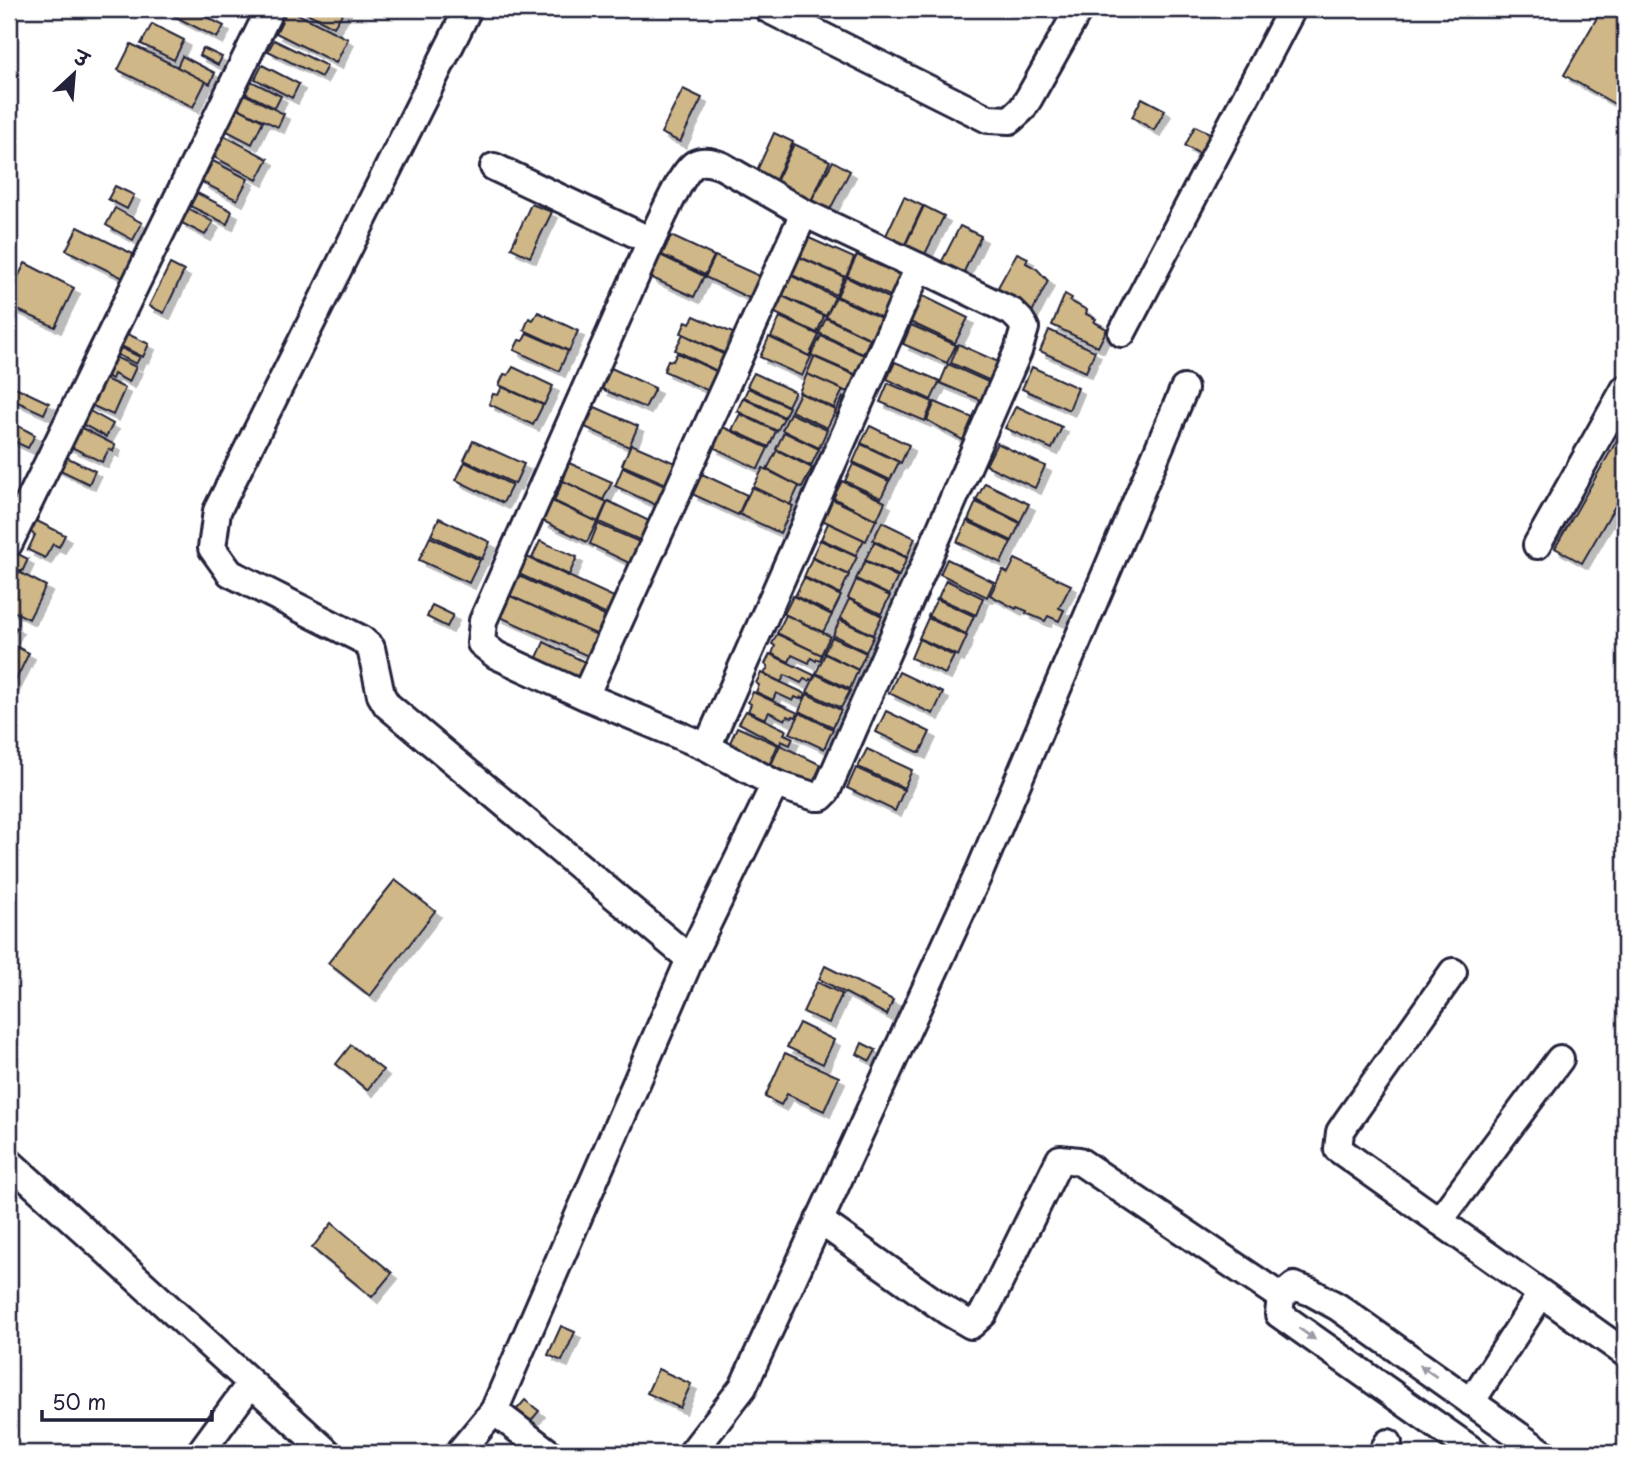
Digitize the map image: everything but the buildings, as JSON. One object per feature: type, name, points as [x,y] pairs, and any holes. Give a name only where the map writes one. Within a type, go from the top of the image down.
[{"type":"street","points":[[9,543],[271,9]]},
{"type":"street","points":[[468,9],[217,512],[212,548],[230,573],[361,639],[371,648],[381,695],[387,705],[690,959]]},
{"type":"street","points":[[768,9],[988,119],[1010,120],[1022,109],[1079,9]]},
{"type":"street","points":[[1122,333],[1292,9]]},
{"type":"street","points":[[708,161],[723,166],[803,213],[1012,312],[1025,328],[1018,351],[826,792],[821,797],[775,784],[707,747],[496,655],[481,643],[483,621],[651,241],[681,180],[695,164],[708,161]]},
{"type":"street","points":[[494,167],[651,241]]},
{"type":"street","points":[[585,696],[803,213]]},
{"type":"street","points":[[707,747],[919,267]]},
{"type":"street","points":[[692,1453],[743,1387],[979,873],[1184,389]]},
{"type":"street","points":[[1537,545],[1625,389]]},
{"type":"street","points":[[459,1453],[494,1411],[690,959],[775,784]]},
{"type":"street","points":[[1453,972],[1340,1132],[1338,1149],[1625,1353]]},
{"type":"street","points":[[1438,1221],[1560,1059]]},
{"type":"street","points":[[819,1220],[947,1311],[971,1325],[983,1314],[1060,1158],[1079,1161],[1281,1297]]},
{"type":"street","points":[[9,1162],[328,1453]]},
{"type":"street","points":[[1476,1453],[1279,1314],[1281,1297],[1294,1286],[1338,1307],[1543,1453]]},
{"type":"street","points":[[1471,1402],[1541,1294]]},
{"type":"street","points":[[200,1453],[251,1383]]},
{"type":"street","points":[[494,1411],[549,1453]]}]
